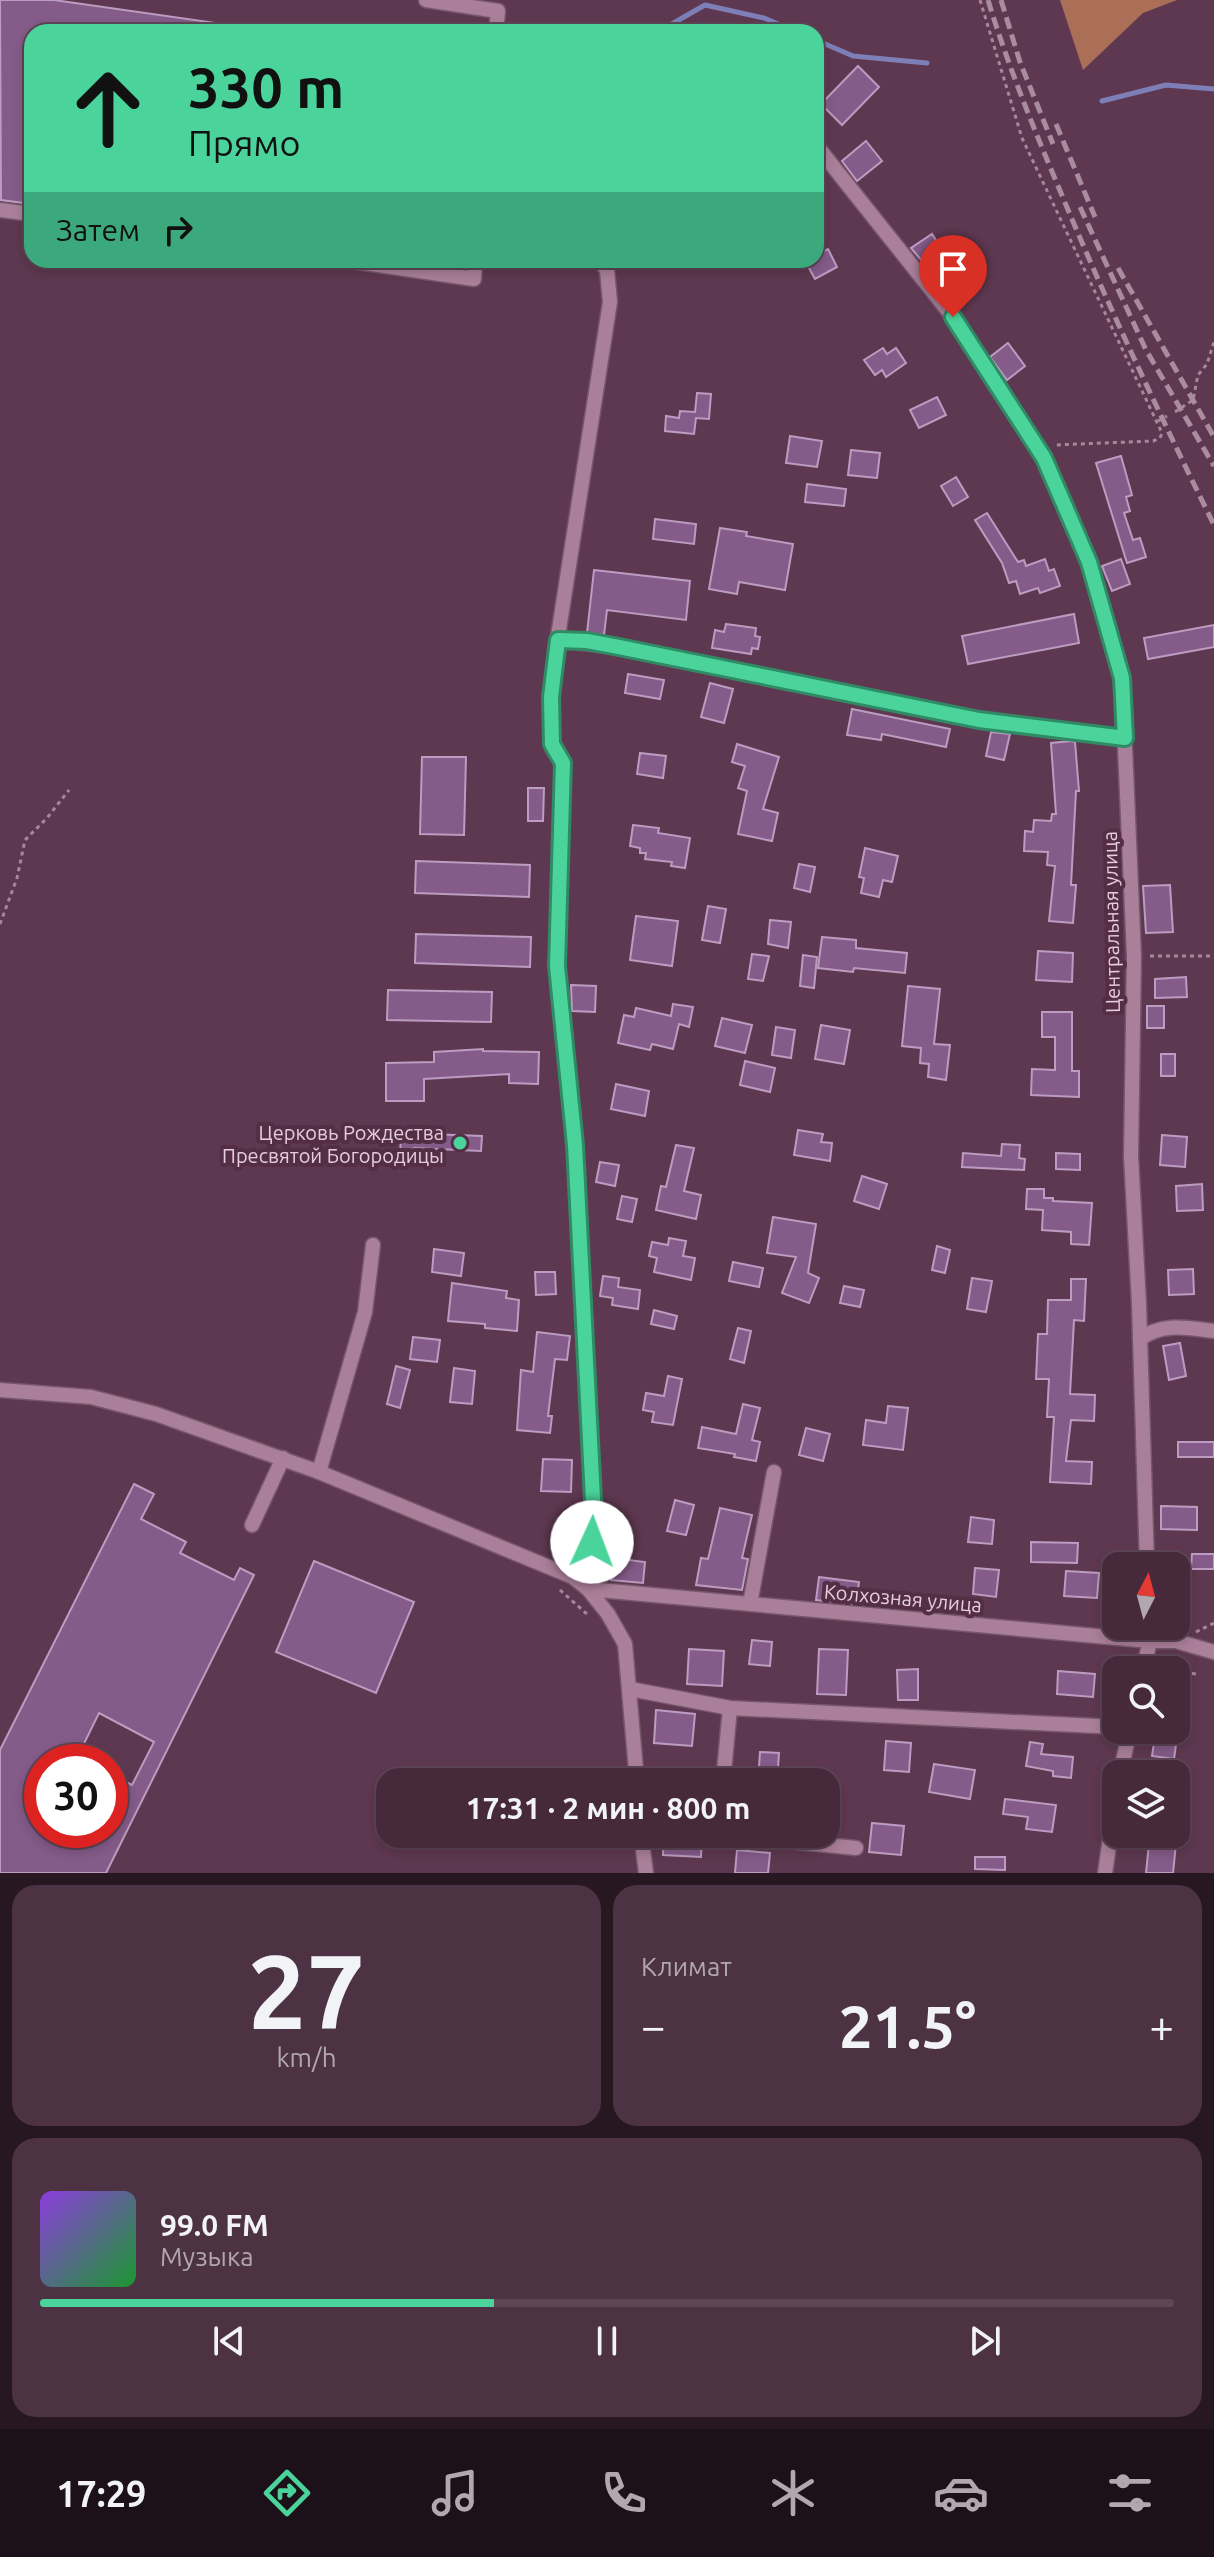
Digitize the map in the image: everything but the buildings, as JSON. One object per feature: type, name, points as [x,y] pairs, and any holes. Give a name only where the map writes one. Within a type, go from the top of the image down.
[{"type":"street","points":[[426,0],[498,11],[497,24]]},
{"type":"street","name":"Центральная улица","points":[[824,155],[953,317],[1044,458],[1089,562],[1122,678],[1134,956],[1131,1156],[1147,1552]]},
{"type":"street","points":[[0,210],[24,213]]},
{"type":"street","points":[[399,268],[474,279],[475,268]]},
{"type":"street","points":[[588,1589],[594,1519],[575,1145],[557,966],[563,763],[552,744],[551,697],[610,302],[605,268]]},
{"type":"street","points":[[558,640],[619,647],[979,720],[1125,738]]},
{"type":"street","points":[[319,1472],[365,1312],[373,1245]]},
{"type":"street","points":[[1140,1339],[1153,1330],[1175,1327],[1214,1331]]},
{"type":"street","points":[[0,1390],[65,1394],[121,1404],[283,1458],[560,1570],[588,1589],[608,1614],[625,1644],[636,1768]]},
{"type":"street","points":[[252,1525],[283,1458]]},
{"type":"street","points":[[750,1604],[774,1472]]},
{"type":"street","name":"Колхозная улица","points":[[588,1589],[1102,1630]]},
{"type":"street","name":"Колхозная улица","points":[[1173,1640],[1214,1652]]},
{"type":"street","points":[[630,1689],[730,1708],[1102,1726]]},
{"type":"street","points":[[724,1768],[730,1708]]},
{"type":"street","points":[[840,1846],[856,1848]]},
{"type":"street","points":[[643,1848],[646,1873]]},
{"type":"street","points":[[1105,1873],[1109,1848]]},
{"type":"path","points":[[980,0],[1022,138],[1162,433],[1160,438],[1153,441],[1055,444],[1044,458]]},
{"type":"path","points":[[1175,412],[1193,400],[1198,375],[1207,364],[1214,342]]},
{"type":"path","points":[[1158,421],[1167,416]]},
{"type":"path","points":[[0,924],[17,878],[25,840],[69,790]]},
{"type":"path","points":[[1134,956],[1214,956]]},
{"type":"path","points":[[560,1590],[589,1615]]},
{"type":"path","points":[[1190,1673],[1196,1674]]},
{"type":"shaded area","points":[[1060,0],[1177,0],[1143,13],[1083,70]]},
{"type":"waterway","points":[[672,24],[705,5],[778,24]]},
{"type":"waterway","points":[[824,43],[853,56],[927,63]]},
{"type":"waterway","points":[[1102,101],[1166,85],[1214,89]]},
{"type":"railway","points":[[988,0],[1022,97],[1079,235],[1214,525]]},
{"type":"railway","points":[[1001,0],[1020,62],[1053,144]]},
{"type":"railway","points":[[1056,124],[1095,217]]},
{"type":"railway","points":[[1080,207],[1146,350],[1214,466]]},
{"type":"railway","points":[[1118,268],[1214,437]]},
{"type":"place","name":"Церковь Рождества Пресвятой Богородицы","points":[[460,1143]]},
{"type":"route","points":[[592,1542],[594,1519],[575,1145],[557,966],[563,763],[552,744],[551,697],[558,640],[619,647],[979,720],[1125,738],[1122,678],[1089,562],[1044,458],[953,317]]}]
